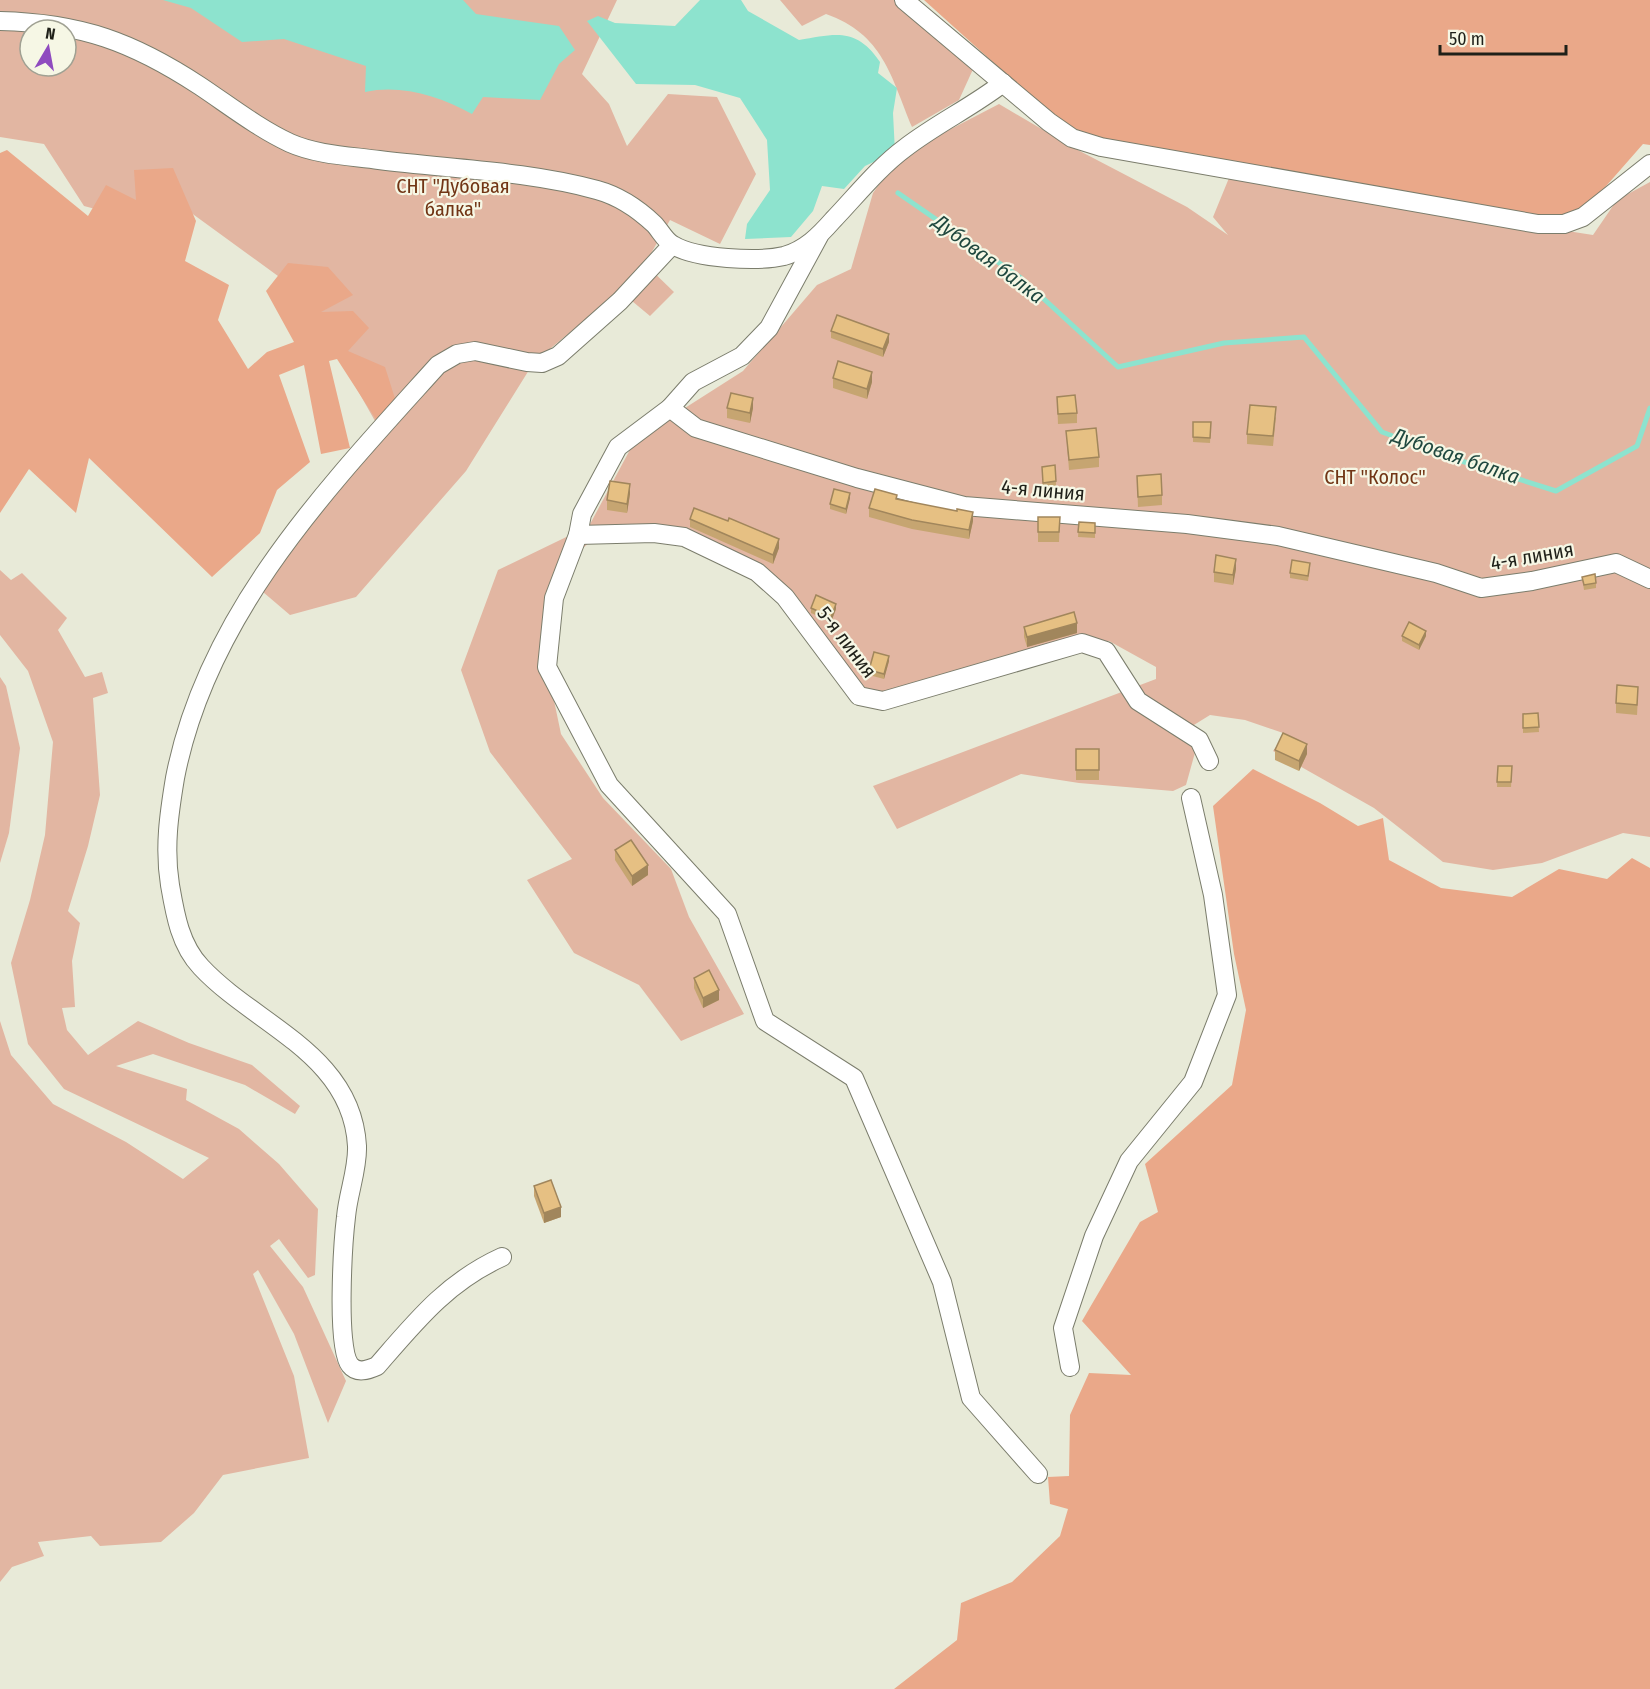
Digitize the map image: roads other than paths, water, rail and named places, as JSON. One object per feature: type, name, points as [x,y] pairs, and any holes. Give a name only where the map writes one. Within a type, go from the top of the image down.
[{"type":"street","points":[[904,0],[1048,122],[1072,138],[1101,147],[1538,224],[1564,224],[1583,217],[1650,164]]},
{"type":"street","points":[[0,21],[38,22],[96,33],[143,51],[263,129],[294,145],[332,154],[543,179],[598,190],[629,203],[655,225],[672,245],[702,255],[745,258],[782,256],[802,249],[819,236],[901,150],[938,123],[982,100],[1003,83]]},
{"type":"street","points":[[819,236],[769,328],[742,356],[693,382],[670,408],[618,447],[582,514],[578,535],[554,598],[547,667],[609,785],[727,914],[765,1021],[854,1078],[942,1282],[971,1398],[1038,1474]]},
{"type":"street","points":[[501,1257],[472,1270],[442,1295],[377,1366],[368,1371],[358,1370],[349,1364],[344,1349],[342,1318],[346,1215],[357,1148],[348,1105],[335,1083],[311,1054],[284,1030],[221,988],[198,965],[184,944],[175,913],[167,866],[166,837],[171,803],[180,756],[196,702],[217,652],[251,594],[303,520],[438,364],[457,354],[475,351],[527,363],[542,363],[558,356],[620,301],[672,245]]},
{"type":"street","name":"4-я линия","points":[[670,408],[696,428],[857,478],[964,506],[1187,524],[1278,536],[1436,573],[1481,588],[1532,581],[1616,563],[1650,579]]},
{"type":"street","name":"5-я линия","points":[[578,535],[654,533],[684,537],[757,572],[785,597],[859,696],[883,701],[1082,643],[1096,646],[1106,651],[1138,701],[1199,740],[1209,761]]},
{"type":"street","points":[[1070,1367],[1064,1328],[1094,1236],[1129,1161],[1193,1082],[1227,995],[1213,895],[1191,798]]},
{"type":"water","points":[[163,0],[463,0],[476,14],[559,26],[575,50],[559,64],[540,100],[483,97],[472,114],[420,93],[392,90],[365,92],[366,66],[284,39],[242,42],[191,8]]},
{"type":"water","points":[[700,0],[741,0],[748,11],[799,40],[835,35],[854,38],[871,51],[880,62],[878,73],[897,88],[893,113],[895,152],[865,166],[844,189],[822,186],[813,211],[791,237],[745,239],[747,224],[770,190],[767,140],[740,98],[695,85],[636,84],[587,21],[598,16],[615,23],[675,26]]},
{"type":"waterway","name":"Дубовая балка","points":[[898,193],[1021,278],[1118,367],[1224,343],[1304,337],[1382,432],[1452,458],[1556,491],[1637,446],[1650,408]]},
{"type":"park label","name":"СНТ \"Дубовая балка\"","points":[[453,198]]},
{"type":"park label","name":"СНТ \"Колос\"","points":[[1375,477]]}]
